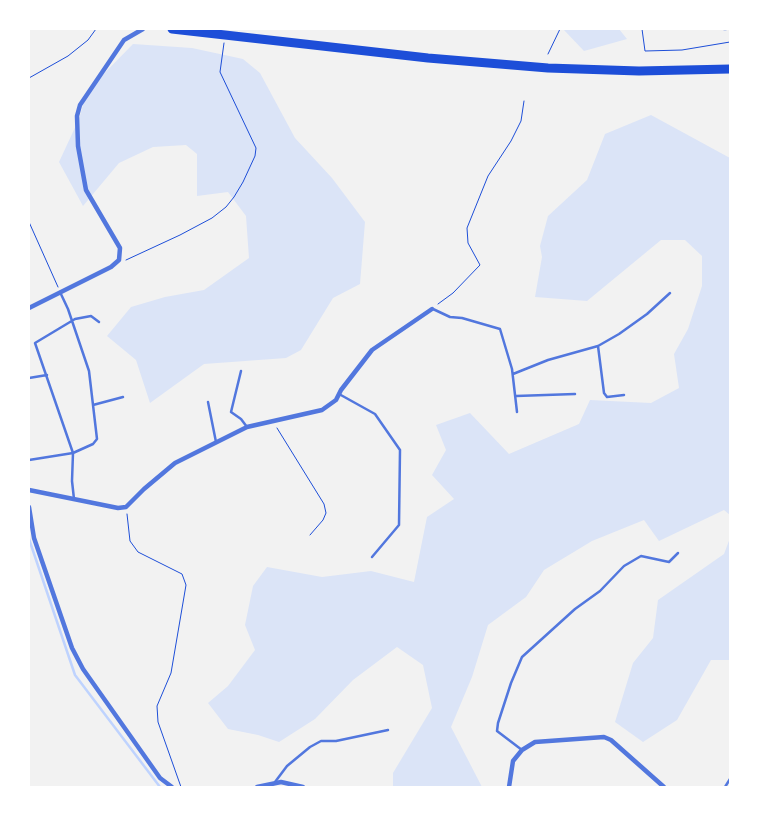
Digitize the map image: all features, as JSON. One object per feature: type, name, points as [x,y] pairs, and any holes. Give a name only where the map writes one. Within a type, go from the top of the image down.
[{"type":"highway","points":[[172,29],[428,58],[548,68],[639,71],[730,69]]},
{"type":"street","points":[[29,308],[112,267],[119,260],[120,248],[86,190],[78,146],[77,116],[80,105],[124,40],[143,29]]},
{"type":"street","points":[[29,490],[126,508],[144,489],[176,463],[247,426],[322,410],[336,400],[372,350],[432,309]]},
{"type":"street","points":[[29,507],[34,538],[75,655],[160,778],[172,787]]},
{"type":"street","points":[[509,787],[513,761],[522,750],[534,742],[604,737],[611,740],[664,787]]},
{"type":"street","points":[[257,787],[281,782],[303,787]]},
{"type":"lane","points":[[29,460],[73,453],[94,444],[97,439],[89,371],[68,309],[60,292]]},
{"type":"lane","points":[[513,374],[548,360],[598,346],[647,314],[670,293]]},
{"type":"lane","points":[[432,309],[450,317],[462,318],[500,329],[504,337],[513,374],[517,412]]},
{"type":"lane","points":[[74,499],[73,453],[35,343],[75,319],[90,316],[99,322]]},
{"type":"lane","points":[[598,346],[604,393],[608,397],[624,395]]},
{"type":"lane","points":[[241,370],[231,412],[247,426]]},
{"type":"lane","points":[[29,378],[47,376]]},
{"type":"lane","points":[[339,394],[375,414],[400,450],[399,525],[372,557]]},
{"type":"lane","points":[[516,396],[575,394]]},
{"type":"lane","points":[[93,405],[123,397]]},
{"type":"lane","points":[[208,402],[216,442]]},
{"type":"lane","points":[[522,750],[497,731],[498,722],[511,683],[522,657],[575,609],[600,591],[624,566],[641,556],[669,562],[678,554]]},
{"type":"lane","points":[[274,784],[286,766],[310,747],[321,741],[336,741],[388,730]]},
{"type":"lane","points":[[725,787],[730,779]]},
{"type":"path","points":[[29,78],[68,56],[88,40],[96,29]]},
{"type":"path","points":[[548,54],[560,29]]},
{"type":"path","points":[[642,29],[645,51],[682,50],[730,42]]},
{"type":"path","points":[[112,267],[212,218],[226,207],[243,182],[255,156],[256,148],[220,72],[222,59]]},
{"type":"path","points":[[432,309],[453,293],[480,265],[468,243],[467,228],[488,176],[518,128],[524,101]]},
{"type":"path","points":[[29,222],[60,292]]},
{"type":"path","points":[[272,421],[324,504],[326,513],[323,520],[310,535]]},
{"type":"path","points":[[126,508],[130,541],[138,552],[182,574],[186,585],[170,673],[157,706],[158,722],[181,787]]},
{"type":"shaded area","points":[[563,29],[619,29],[627,39],[584,51]]},
{"type":"shaded area","points":[[133,44],[192,48],[243,59],[260,73],[295,138],[332,178],[365,222],[360,284],[333,298],[301,350],[286,358],[204,364],[150,403],[136,360],[107,336],[131,307],[165,297],[204,290],[249,258],[246,216],[228,192],[197,196],[197,154],[186,145],[153,147],[119,163],[83,206],[59,162],[79,119],[87,91]]},
{"type":"shaded area","points":[[651,115],[730,158],[730,515],[724,510],[659,541],[644,520],[592,541],[544,570],[526,597],[488,625],[472,677],[451,727],[482,787],[393,787],[393,773],[432,708],[423,665],[397,647],[353,680],[315,719],[279,742],[258,735],[228,729],[208,703],[228,686],[255,650],[245,625],[253,586],[267,567],[322,577],[371,571],[414,582],[427,517],[454,499],[432,475],[446,450],[436,425],[470,413],[509,454],[579,424],[590,400],[651,403],[679,388],[674,354],[688,329],[702,286],[702,256],[685,240],[661,240],[587,301],[535,297],[542,257],[540,246],[548,216],[587,180],[605,134]]},
{"type":"shaded area","points":[[730,538],[730,660],[711,660],[677,720],[643,742],[615,722],[633,663],[653,638],[658,600],[724,554]]},
{"type":"waterway","points":[[29,539],[75,675],[160,787]]}]
